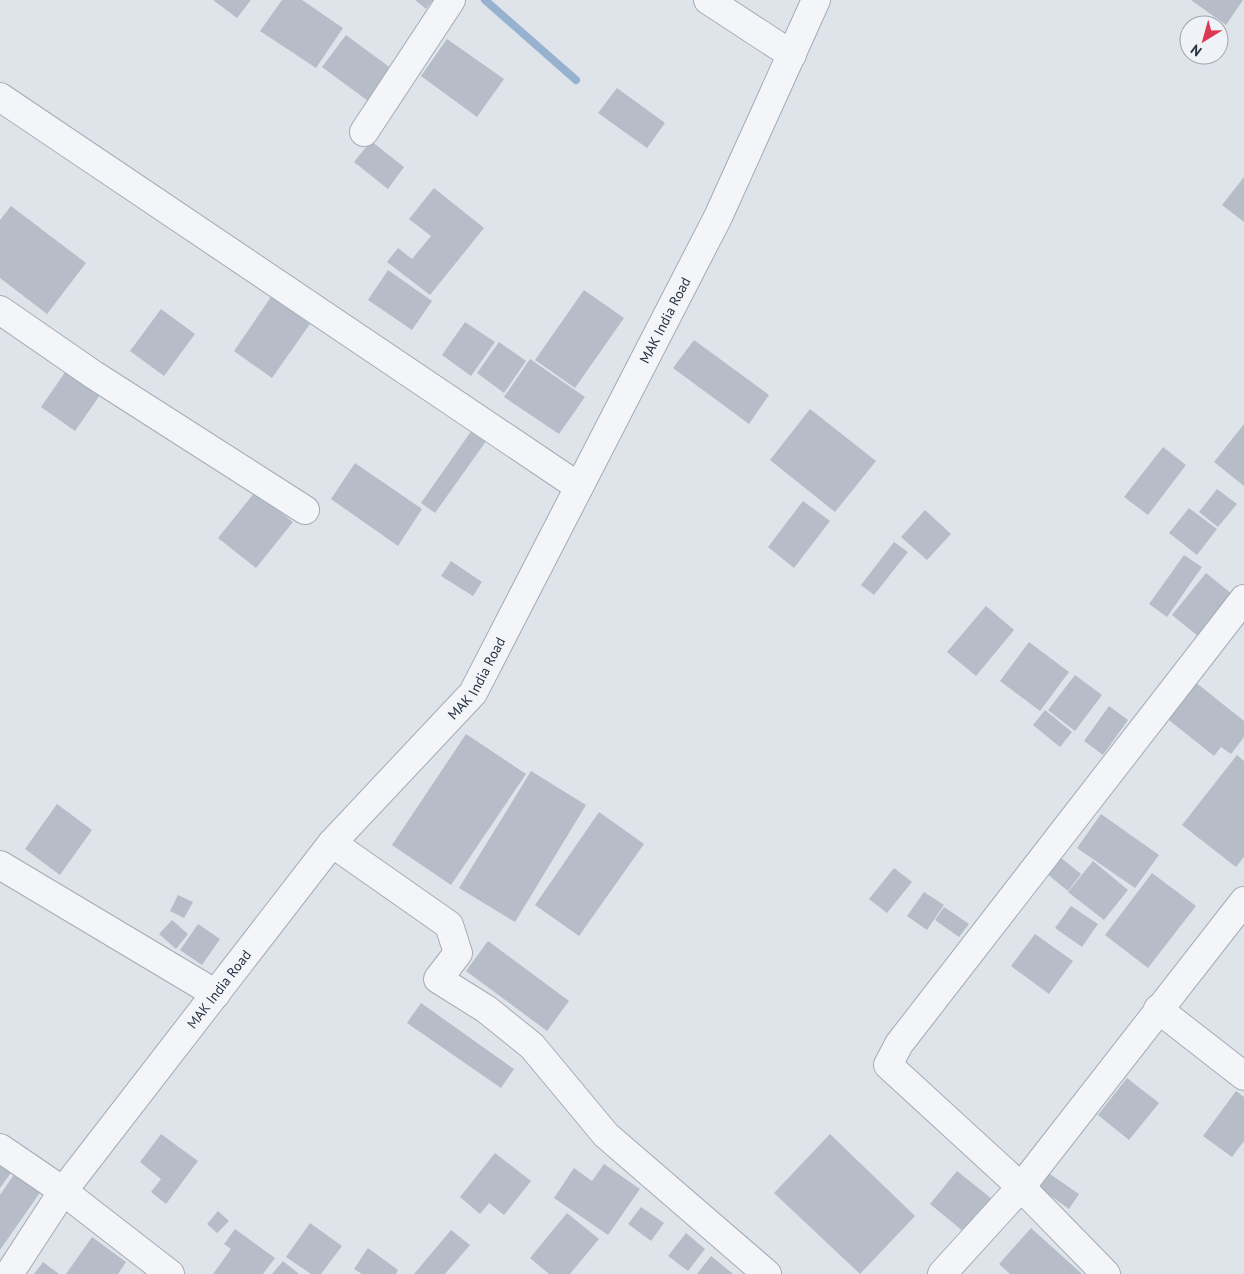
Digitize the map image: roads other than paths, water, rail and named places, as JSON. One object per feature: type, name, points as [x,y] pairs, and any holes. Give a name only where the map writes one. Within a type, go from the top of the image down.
[{"type":"street","points":[[364,132],[451,0]]},
{"type":"street","points":[[708,0],[792,55]]},
{"type":"street","name":"MAK India Road","points":[[9,1274],[63,1191],[332,844],[473,693],[718,217],[816,0]]},
{"type":"street","points":[[0,97],[579,487]]},
{"type":"street","points":[[0,310],[94,375],[305,510]]},
{"type":"street","points":[[1106,1274],[1020,1187],[888,1065],[899,1044],[1244,599]]},
{"type":"street","points":[[332,844],[449,926],[458,953],[438,979],[486,1009],[532,1046],[606,1136],[767,1274]]},
{"type":"street","points":[[0,865],[216,994]]},
{"type":"street","points":[[942,1274],[1020,1187],[1244,901]]},
{"type":"street","points":[[1158,1009],[1244,1076]]},
{"type":"street","points":[[0,1148],[63,1191],[170,1274]]},
{"type":"waterway","points":[[485,0],[576,80]]}]
